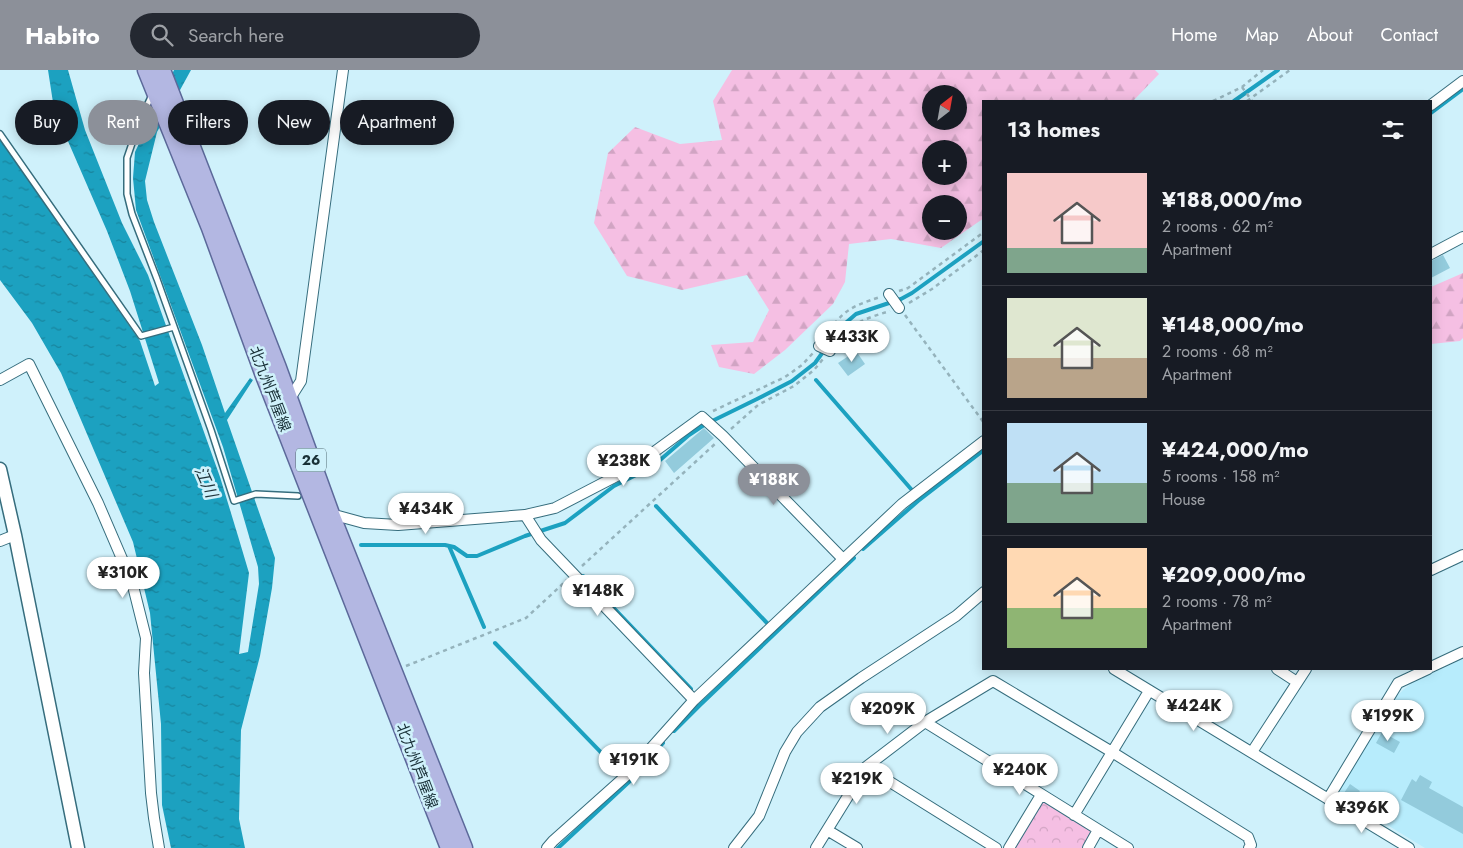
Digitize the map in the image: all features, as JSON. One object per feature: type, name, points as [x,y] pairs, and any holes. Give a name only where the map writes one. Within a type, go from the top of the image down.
[{"type":"main road","name":"北九州芦屋線","points":[[146,70],[282,403],[331,514],[464,848]]},
{"type":"main road","name":"北九州芦屋線","points":[[162,70],[278,368],[282,403],[449,848]]},
{"type":"street","points":[[155,90],[162,70]]},
{"type":"street","points":[[282,403],[301,381],[343,70]]},
{"type":"street","points":[[1432,104],[1463,81]]},
{"type":"street","points":[[1432,253],[1463,237]]},
{"type":"street","points":[[889,294],[899,308]]},
{"type":"street","points":[[819,346],[830,351]]},
{"type":"street","points":[[0,380],[29,364],[98,503],[132,582],[146,638],[144,673],[151,793],[159,848]]},
{"type":"street","points":[[331,514],[364,523],[398,525],[525,514],[555,508],[632,468],[702,417],[723,436],[843,559]]},
{"type":"street","points":[[547,848],[552,841],[628,774],[694,700],[902,504],[982,443]]},
{"type":"street","points":[[0,469],[78,848]]},
{"type":"street","points":[[525,514],[541,540],[694,700]]},
{"type":"street","points":[[0,541],[15,535]]},
{"type":"street","points":[[1432,570],[1463,556]]},
{"type":"street","points":[[734,848],[759,816],[784,752],[797,732],[820,707],[956,616],[982,594]]},
{"type":"street","points":[[1432,667],[1463,652]]},
{"type":"street","points":[[1116,670],[1409,848]]},
{"type":"street","points":[[1279,670],[1297,682]]},
{"type":"street","points":[[1252,752],[1305,670]]},
{"type":"street","points":[[1328,798],[1398,683],[1426,670]]},
{"type":"street","points":[[816,848],[866,767],[925,722],[993,680],[1248,837],[1251,845],[1249,848]]},
{"type":"street","points":[[1074,815],[1149,691]]},
{"type":"street","points":[[925,722],[1128,848]]},
{"type":"street","points":[[866,767],[996,848]]},
{"type":"street","points":[[1009,848],[1041,795]]},
{"type":"street","points":[[827,830],[857,848]]},
{"type":"street","points":[[1088,848],[1098,830]]},
{"type":"lane","points":[[155,90],[140,120],[127,158],[127,194],[132,214],[211,430],[234,502],[256,494],[298,496]]},
{"type":"lane","points":[[0,134],[141,336],[174,327]]},
{"type":"path","points":[[1215,100],[1242,87],[1263,70]]},
{"type":"path","points":[[1251,100],[1290,70]]},
{"type":"path","points":[[1242,87],[1249,100]]},
{"type":"path","points":[[702,417],[785,376],[802,365],[819,346],[838,318],[855,306],[908,288],[982,233]]},
{"type":"path","points":[[405,667],[526,618],[758,405],[794,386],[814,370],[846,330],[865,318],[899,308],[917,299],[982,252]]},
{"type":"path","points":[[899,308],[982,420]]},
{"type":"shaded area","points":[[1463,659],[1463,848],[1425,848],[1340,796],[1339,790],[1394,699],[1413,682]]},
{"type":"green space","points":[[732,70],[1155,70],[1159,74],[1134,100],[982,100],[982,219],[967,230],[967,195],[922,195],[922,240],[952,240],[941,248],[891,239],[849,244],[845,282],[833,304],[785,350],[754,374],[719,367],[711,345],[753,342],[769,310],[747,275],[682,290],[627,276],[594,223],[608,153],[635,127],[680,144],[722,140],[713,101]]},
{"type":"green space","points":[[1463,273],[1463,338],[1460,341],[1432,344],[1432,287]]},
{"type":"green space","points":[[1042,800],[1093,832],[1083,848],[1013,848]]},
{"type":"water","points":[[48,70],[68,70],[76,100],[53,100]]},
{"type":"water","points":[[174,70],[191,70],[175,100],[168,100],[168,112],[158,130],[158,104]]},
{"type":"water","name":"江川","points":[[78,105],[88,138],[88,145],[91,145],[122,223],[148,275],[220,477],[249,573],[239,654],[248,652],[259,584],[258,567],[223,447],[136,210],[133,178],[135,152],[138,145],[154,145],[145,181],[147,200],[202,345],[225,413],[250,378],[253,380],[227,420],[275,558],[272,588],[260,656],[241,730],[239,819],[245,848],[171,848],[162,805],[161,724],[150,613],[133,542],[61,373],[32,323],[0,280],[0,139],[140,341],[155,386],[159,383],[130,291],[107,231],[70,145],[78,145]]},
{"type":"building","points":[[1443,255],[1450,268],[1432,277],[1432,260]]},
{"type":"building","points":[[856,351],[865,364],[848,376],[838,363]]},
{"type":"building","points":[[704,428],[714,438],[674,473],[665,461]]},
{"type":"building","points":[[1382,732],[1400,742],[1394,753],[1376,743]]},
{"type":"building","points":[[1420,775],[1432,782],[1429,788],[1463,807],[1463,834],[1401,800],[1412,779],[1416,782]]},
{"type":"building","points":[[1350,784],[1360,791],[1355,799],[1344,793]]},
{"type":"waterway","points":[[1235,100],[1278,70]]},
{"type":"waterway","points":[[1432,112],[1463,89]]},
{"type":"waterway","points":[[361,545],[445,545],[454,547],[467,556],[477,556],[525,536],[565,523],[614,486],[652,467],[689,435],[704,425],[792,381],[815,363],[841,327],[856,314],[901,299],[912,293],[982,242]]},
{"type":"waterway","points":[[816,380],[911,489]]},
{"type":"waterway","points":[[863,549],[918,501],[982,452]]},
{"type":"waterway","points":[[656,506],[767,623]]},
{"type":"waterway","points":[[449,546],[484,627]]},
{"type":"waterway","points":[[674,731],[854,558]]},
{"type":"waterway","points":[[583,576],[691,689]]},
{"type":"waterway","points":[[495,643],[619,771]]},
{"type":"waterway","points":[[558,848],[630,781],[663,743]]}]
